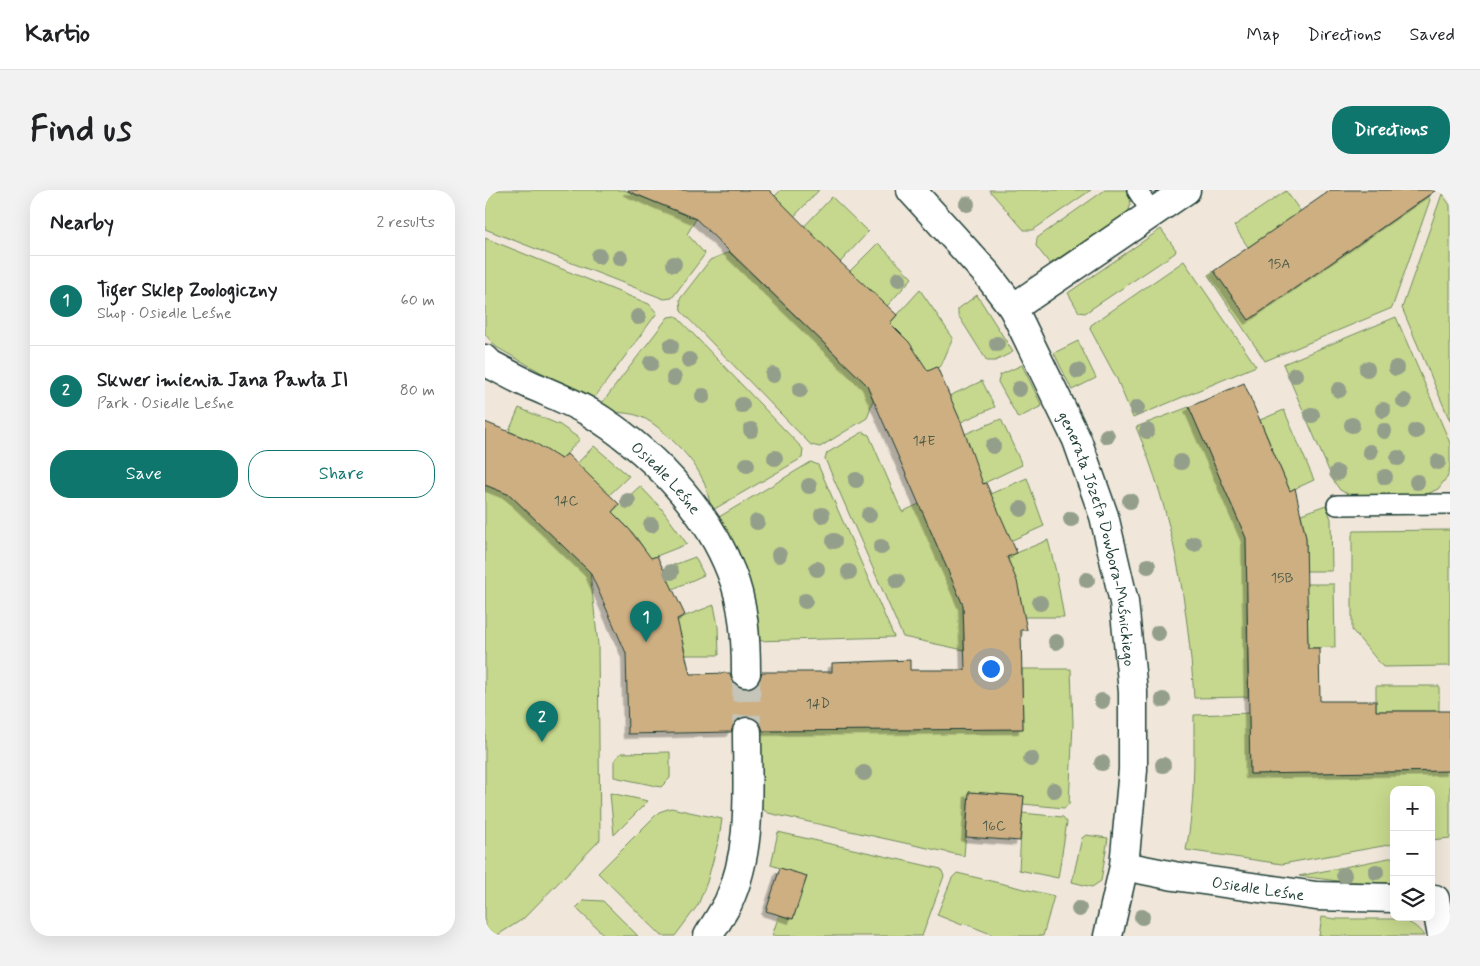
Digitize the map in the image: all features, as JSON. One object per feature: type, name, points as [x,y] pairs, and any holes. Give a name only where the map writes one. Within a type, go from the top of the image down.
[{"type":"street","name":"generała Józefa Dowbora-Muśnickiego","points":[[911,190],[987,274],[1013,308],[1077,440],[1103,516],[1124,602],[1133,692],[1133,770],[1124,866],[1108,936]]},
{"type":"street","points":[[1013,308],[1186,190]]},
{"type":"street","name":"Osiedle Leśne","points":[[485,359],[490,364],[530,385],[556,394],[589,412],[621,434],[653,461],[679,489],[703,521],[731,572],[742,609],[746,673]]},
{"type":"street","points":[[708,936],[728,902],[738,875],[745,844],[748,813],[747,732]]},
{"type":"street","name":"Osiedle Leśne","points":[[1124,866],[1174,876],[1316,896],[1390,898]]},
{"type":"street","points":[[1439,898],[1442,936]]},
{"type":"lane","points":[[1137,190],[1152,213]]},
{"type":"lane","points":[[1337,505],[1450,504]]},
{"type":"green space","points":[[485,190],[624,190],[696,219],[687,234],[705,254],[672,298],[664,299],[485,229]]},
{"type":"green space","points":[[781,190],[819,190],[787,224],[767,204]]},
{"type":"green space","points":[[989,190],[1091,190],[1033,230],[1024,230]]},
{"type":"green space","points":[[1105,190],[1126,190],[1130,201],[1128,212],[1050,264],[1036,246],[1037,238]]},
{"type":"green space","points":[[1286,191],[1301,212],[1248,247],[1234,226]]},
{"type":"green space","points":[[1442,194],[1450,205],[1450,421],[1402,308]]},
{"type":"green space","points":[[1428,196],[1430,200],[1392,308],[1265,361],[1208,275],[1214,271],[1249,320]]},
{"type":"green space","points":[[832,197],[868,232],[834,269],[797,234]]},
{"type":"green space","points":[[1161,229],[1176,250],[1175,253],[1085,313],[1079,312],[1068,293]]},
{"type":"green space","points":[[485,238],[649,304],[657,313],[592,401],[496,347],[485,334]]},
{"type":"green space","points":[[878,243],[912,278],[880,314],[843,278]]},
{"type":"green space","points":[[729,252],[867,385],[873,400],[867,418],[820,447],[811,445],[681,311],[680,299],[710,260]]},
{"type":"green space","points":[[1184,261],[1256,366],[1133,418],[1117,379],[1090,329],[1091,325]]},
{"type":"green space","points":[[920,290],[953,338],[941,366],[926,372],[890,323]]},
{"type":"green space","points":[[977,295],[1013,352],[995,361],[987,361],[958,315],[958,309]]},
{"type":"green space","points":[[676,316],[803,449],[802,458],[711,511],[706,489],[698,471],[671,439],[646,419],[599,407],[668,317]]},
{"type":"green space","points":[[1396,317],[1450,443],[1450,468],[1447,477],[1438,489],[1423,496],[1350,495],[1340,490],[1333,480],[1283,364]]},
{"type":"green space","points":[[1078,341],[1096,378],[1072,390],[1054,353]]},
{"type":"green space","points":[[1022,365],[1042,406],[1018,418],[998,382],[1000,375]]},
{"type":"green space","points":[[982,381],[995,407],[961,422],[949,396]]},
{"type":"green space","points":[[1189,407],[1246,538],[1248,697],[1194,698],[1188,628],[1177,560],[1160,493],[1136,427]]},
{"type":"green space","points":[[519,408],[560,425],[580,439],[560,461],[542,447],[509,431]]},
{"type":"green space","points":[[1284,410],[1314,480],[1290,491],[1260,420]]},
{"type":"green space","points":[[1001,419],[1022,465],[976,487],[965,434]]},
{"type":"green space","points":[[863,432],[869,435],[902,512],[919,504],[963,605],[964,650],[903,637],[825,459],[827,453]]},
{"type":"green space","points":[[594,446],[629,476],[602,502],[570,471]]},
{"type":"green space","points":[[811,462],[818,465],[894,637],[755,641],[714,520]]},
{"type":"green space","points":[[1027,478],[1044,526],[1001,545],[981,498]]},
{"type":"green space","points":[[485,485],[510,495],[590,572],[598,645],[600,840],[523,919],[496,936],[485,936]]},
{"type":"green space","points":[[640,486],[661,508],[687,544],[649,559],[638,539],[612,512]]},
{"type":"green space","points":[[1326,505],[1331,519],[1332,571],[1306,571],[1306,538],[1301,514]]},
{"type":"green space","points":[[1450,530],[1450,666],[1383,667],[1352,630],[1352,535],[1354,531]]},
{"type":"green space","points":[[1048,540],[1064,617],[1022,617],[1019,594],[1007,557]]},
{"type":"green space","points":[[695,557],[704,575],[664,593],[655,572]]},
{"type":"green space","points":[[1306,584],[1334,584],[1335,647],[1308,648]]},
{"type":"green space","points":[[714,605],[718,626],[719,655],[686,655],[675,620]]},
{"type":"green space","points":[[1022,669],[1071,669],[1073,724],[1069,804],[1064,808],[1023,804],[1024,796],[969,792],[964,856],[768,813],[760,807],[757,731],[1023,729]]},
{"type":"green space","points":[[1376,686],[1439,686],[1439,711],[1376,711]]},
{"type":"green space","points":[[1249,713],[1250,774],[1450,771],[1450,838],[1435,840],[1435,786],[1390,786],[1390,845],[1282,864],[1186,850],[1194,766],[1194,715]]},
{"type":"green space","points":[[670,752],[670,778],[661,787],[614,777],[614,761],[621,753]]},
{"type":"green space","points":[[610,793],[648,801],[614,835]]},
{"type":"green space","points":[[671,808],[722,819],[719,839],[707,882],[698,905],[675,936],[662,936],[598,873],[659,812]]},
{"type":"green space","points":[[1022,813],[1063,817],[1067,822],[1058,878],[1019,870]]},
{"type":"green space","points":[[778,832],[941,869],[944,876],[922,936],[772,936],[779,915],[793,919],[807,877],[771,865]]},
{"type":"green space","points":[[1086,835],[1108,838],[1101,881],[1092,887],[1072,882],[1082,838]]},
{"type":"green space","points":[[1390,858],[1390,883],[1346,882],[1299,876]]},
{"type":"green space","points":[[957,873],[1054,896],[1043,936],[991,936],[991,934],[963,923],[962,925],[937,915],[952,878]]},
{"type":"green space","points":[[584,900],[603,901],[638,936],[605,936],[576,908]]},
{"type":"green space","points":[[1322,917],[1405,921],[1419,929],[1424,936],[1319,936]]},
{"type":"building","points":[[628,190],[769,190],[840,262],[897,315],[890,323],[909,342],[928,371],[937,367],[961,422],[983,484],[986,483],[1017,553],[1007,557],[1017,581],[1027,630],[1021,630],[1023,729],[763,731],[761,725],[755,719],[746,716],[740,718],[734,724],[731,732],[628,734],[626,653],[590,572],[510,495],[485,485],[485,422],[532,441],[561,459],[567,454],[619,504],[612,512],[630,530],[651,558],[657,556],[685,615],[677,619],[690,674],[730,673],[732,680],[738,686],[747,689],[759,681],[762,672],[832,672],[832,663],[910,660],[910,670],[965,670],[963,605],[867,385],[696,219]]},
{"type":"building","points":[[1331,190],[1436,190],[1249,320],[1214,271]]},
{"type":"building","points":[[1244,383],[1290,491],[1295,488],[1306,538],[1308,648],[1319,648],[1320,701],[1376,701],[1376,711],[1450,711],[1450,771],[1250,774],[1246,538],[1189,407]]},
{"type":"building","points":[[969,792],[1024,796],[1020,841],[966,837]]},
{"type":"building","points":[[780,868],[807,876],[793,919],[766,911]]},
{"type":"tunnel","points":[[746,673],[747,732]]},
{"type":"place","name":"Tiger Sklep Zoologiczny","points":[[646,642]]},
{"type":"place","name":"Skwer imienia Jana Pawła II","points":[[542,742]]}]
